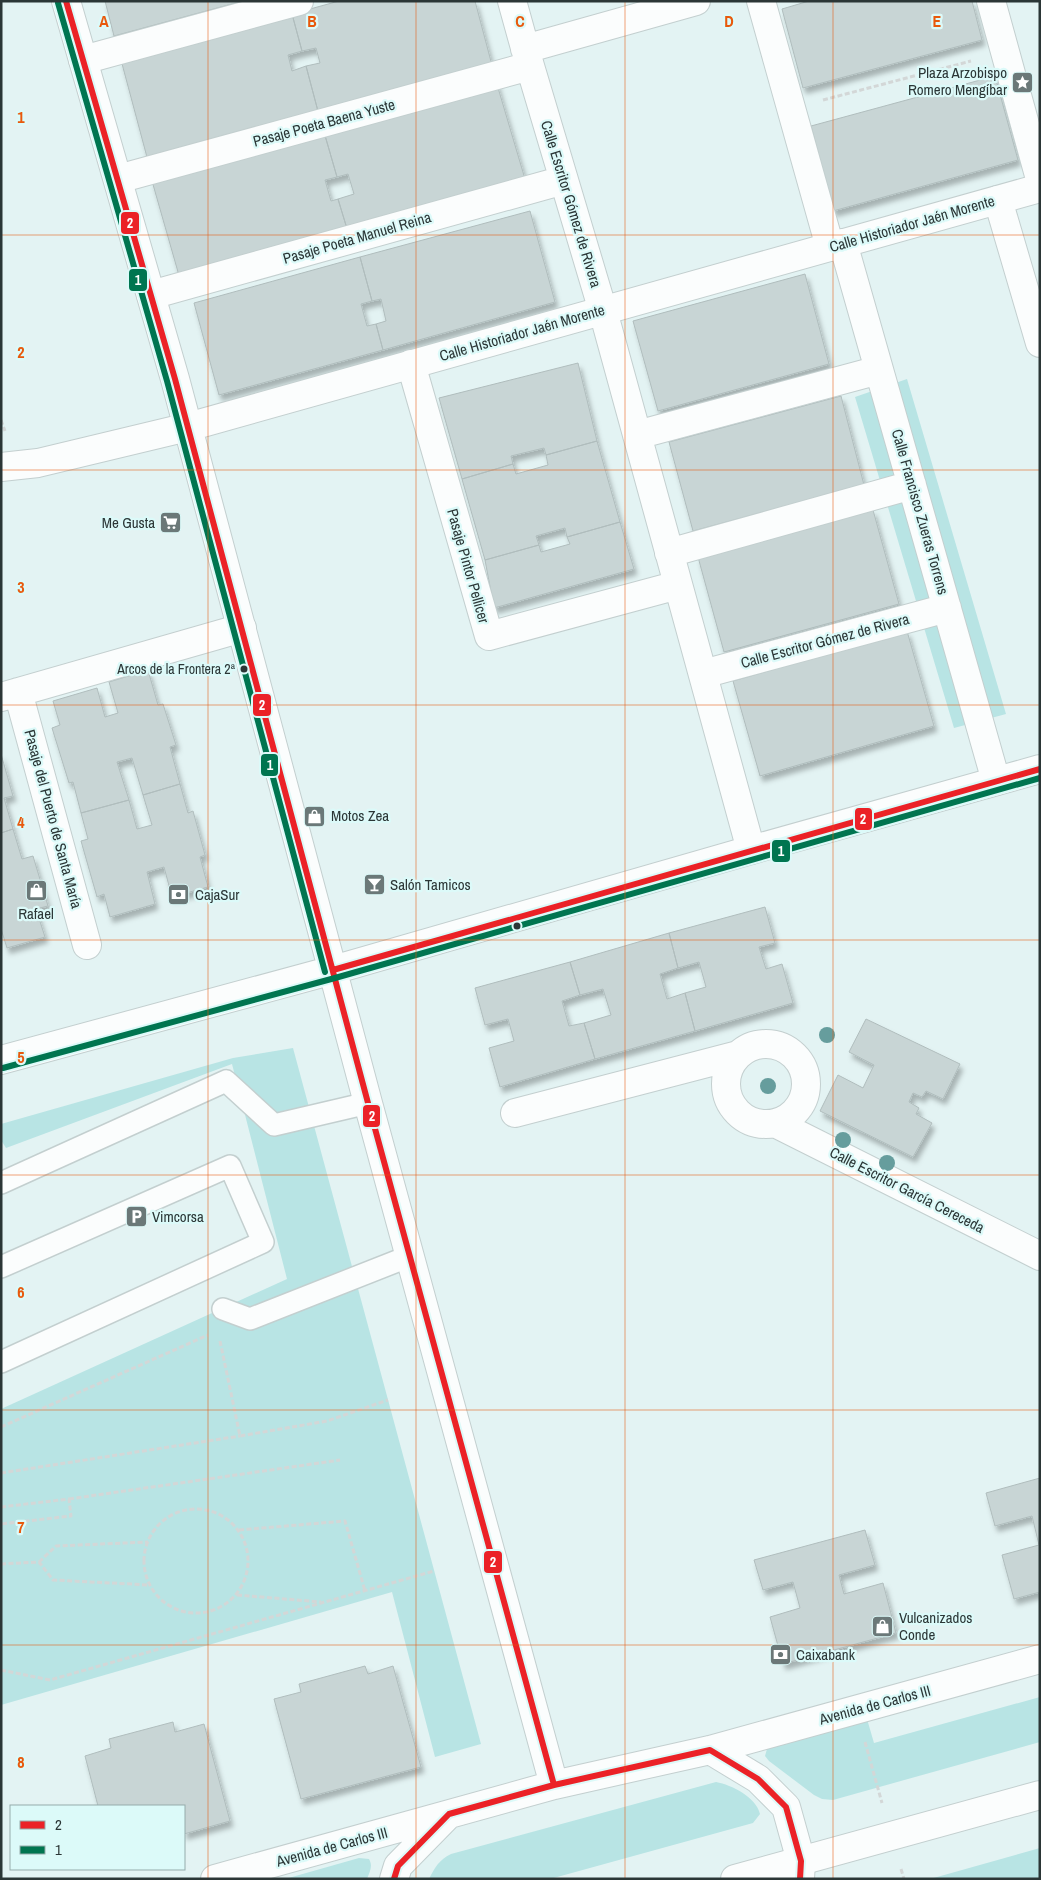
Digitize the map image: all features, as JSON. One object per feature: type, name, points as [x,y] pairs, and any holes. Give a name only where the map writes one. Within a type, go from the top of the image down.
[{"type":"street","points":[[66,1],[188,427],[368,1103],[554,1785]]},
{"type":"street","points":[[83,60],[299,1]]},
{"type":"street","name":"Calle Escritor Gómez de Rivera","points":[[512,1],[527,58],[603,311],[751,850]]},
{"type":"street","name":"Pasaje Poeta Baena Yuste","points":[[118,179],[527,58],[696,1]]},
{"type":"street","name":"Calle Francisco Zueras Torrens","points":[[761,1],[791,108],[879,370],[996,781]]},
{"type":"street","points":[[991,1],[1040,178]]},
{"type":"street","name":"Pasaje Poeta Manuel Reina","points":[[151,295],[564,180]]},
{"type":"street","name":"Calle Historiador Jaén Morente","points":[[1,467],[38,463],[188,427],[1040,188]]},
{"type":"street","points":[[998,200],[1040,343]]},
{"type":"street","name":"Pasaje Pintor Pellicer","points":[[411,364],[489,636],[678,585]]},
{"type":"street","points":[[637,435],[879,370]]},
{"type":"street","points":[[669,553],[912,485]]},
{"type":"street","name":"Calle Escritor Gómez de Rivera","points":[[703,674],[947,608]]},
{"type":"street","points":[[10,695],[242,628]]},
{"type":"street","name":"Pasaje del Puerto de Santa María","points":[[10,695],[87,946]]},
{"type":"street","points":[[1,1060],[333,970],[1040,769]]},
{"type":"street","points":[[762,1043],[775,1044],[787,1049],[797,1058],[804,1069],[805,1095],[799,1106],[790,1116],[775,1123],[765,1124],[752,1122],[740,1115],[732,1105],[726,1092],[726,1078],[730,1065],[738,1055],[749,1047],[762,1043]]},
{"type":"street","points":[[515,1113],[738,1055]]},
{"type":"street","name":"Calle Escritor García Cereceda","points":[[775,1123],[1040,1256]]},
{"type":"street","name":"Avenida de Carlos III","points":[[215,1879],[554,1785],[710,1750],[1040,1659]]},
{"type":"street","points":[[710,1750],[758,1779],[786,1807],[800,1870]]},
{"type":"street","points":[[735,1879],[800,1870],[892,1836],[1040,1795]]},
{"type":"street","points":[[394,1879],[398,1866],[449,1814]]},
{"type":"lane","points":[[1,1183],[226,1081],[274,1125],[368,1103]]},
{"type":"lane","points":[[1,1267],[230,1166],[263,1242],[1,1362]]},
{"type":"lane","points":[[223,1309],[250,1319],[410,1256]]},
{"type":"path","points":[[791,108],[1005,52]]},
{"type":"path","points":[[1,1427],[209,1335]]},
{"type":"path","points":[[220,1340],[240,1436]]},
{"type":"path","points":[[1,1472],[327,1421],[388,1400]]},
{"type":"path","points":[[1,1507],[340,1460]]},
{"type":"path","points":[[1,1524],[71,1516],[69,1499]]},
{"type":"path","points":[[194,1508],[211,1510],[227,1518],[239,1530],[247,1546],[249,1563],[246,1580],[237,1594],[224,1606],[208,1613],[191,1614],[174,1609],[159,1599],[149,1585],[144,1568],[145,1551],[148,1542],[162,1521],[177,1512],[194,1508]]},
{"type":"path","points":[[239,1530],[345,1521],[365,1591]]},
{"type":"path","points":[[1,1564],[39,1562],[56,1546],[148,1542]]},
{"type":"path","points":[[39,1562],[54,1580],[149,1585]]},
{"type":"path","points":[[1,1670],[50,1680],[434,1571]]},
{"type":"path","points":[[237,1594],[325,1602]]},
{"type":"path","points":[[856,1710],[904,1879]]},
{"type":"shaded area","points":[[907,379],[1006,714],[954,728],[855,397]]},
{"type":"shaded area","points":[[293,1048],[481,1744],[435,1757],[392,1592],[1,1705],[1,1409],[287,1279],[232,1064],[6,1148],[1,1140],[1,1124],[233,1058]]},
{"type":"shaded area","points":[[1040,1697],[1040,1742],[833,1800],[822,1799],[814,1795],[765,1756],[767,1749],[772,1744],[867,1719],[874,1743]]},
{"type":"shaded area","points":[[716,1782],[736,1789],[754,1802],[760,1814],[753,1823],[550,1879],[429,1879],[438,1864],[451,1854]]},
{"type":"shaded area","points":[[1040,1848],[1040,1879],[930,1879]]},
{"type":"shaded area","points":[[359,1858],[369,1859],[371,1864],[367,1879],[285,1879]]},
{"type":"building","points":[[105,1],[243,1],[114,36]]},
{"type":"building","points":[[339,1],[475,1],[493,69],[319,115],[306,66],[320,63],[316,48],[302,51],[292,14]]},
{"type":"building","points":[[809,1],[972,1],[982,40],[803,88],[782,9]]},
{"type":"building","points":[[292,14],[302,51],[288,55],[292,71],[306,66],[319,115],[148,161],[121,60]]},
{"type":"building","points":[[995,76],[1018,160],[833,211],[811,126]]},
{"type":"building","points":[[496,81],[525,179],[348,232],[338,199],[354,194],[348,174],[337,177],[324,132]]},
{"type":"building","points":[[324,132],[337,177],[325,180],[331,201],[338,199],[348,232],[180,279],[152,181]]},
{"type":"building","points":[[530,211],[555,302],[383,350],[376,324],[386,321],[381,299],[372,301],[360,257]]},
{"type":"building","points":[[360,257],[372,301],[361,304],[367,326],[376,324],[383,350],[219,395],[194,303]]},
{"type":"building","points":[[805,274],[829,364],[658,411],[633,321]]},
{"type":"building","points":[[578,363],[597,441],[546,455],[544,448],[511,456],[513,464],[462,479],[439,398]]},
{"type":"building","points":[[841,396],[864,485],[693,531],[669,442]]},
{"type":"building","points":[[597,441],[620,522],[567,537],[565,528],[536,536],[539,545],[485,560],[462,479],[513,464],[516,474],[548,465],[546,455]]},
{"type":"building","points":[[873,510],[899,604],[724,652],[698,557]]},
{"type":"building","points":[[620,522],[634,569],[494,608],[485,560],[539,545],[541,552],[570,544],[567,537]]},
{"type":"building","points":[[907,631],[934,726],[760,776],[733,681]]},
{"type":"building","points":[[148,670],[158,705],[163,704],[176,745],[170,747],[180,784],[143,795],[132,758],[117,762],[129,800],[81,813],[73,782],[69,783],[52,728],[60,725],[53,701],[97,688],[105,717],[118,713],[109,682]]},
{"type":"building","points":[[1,754],[13,796],[4,798],[13,829],[1,833]]},
{"type":"building","points":[[180,784],[188,813],[193,811],[205,855],[200,857],[208,887],[172,897],[164,867],[147,872],[155,904],[110,917],[104,894],[97,897],[81,841],[88,839],[81,813],[129,800],[137,829],[152,825],[143,795]]},
{"type":"building","points":[[13,829],[22,859],[33,856],[48,906],[36,909],[45,937],[7,948],[1,929],[1,833]]},
{"type":"building","points":[[765,907],[775,943],[759,947],[766,969],[782,964],[793,1003],[695,1031],[685,993],[706,987],[699,962],[678,968],[669,933]]},
{"type":"building","points":[[669,933],[678,968],[660,974],[667,999],[685,993],[695,1031],[595,1059],[584,1023],[611,1015],[603,989],[580,995],[570,962]]},
{"type":"building","points":[[570,962],[580,995],[562,1001],[569,1026],[584,1023],[595,1059],[500,1087],[489,1048],[514,1041],[508,1019],[485,1025],[475,988]]},
{"type":"building","points":[[866,1019],[960,1064],[943,1099],[926,1091],[922,1097],[913,1093],[909,1102],[919,1108],[916,1114],[932,1123],[913,1157],[820,1111],[838,1075],[863,1088],[874,1065],[849,1052]]},
{"type":"building","points":[[1040,1478],[1040,1592],[1014,1599],[1002,1555],[1039,1545],[1032,1516],[995,1526],[986,1493]]},
{"type":"building","points":[[865,1530],[875,1565],[839,1575],[844,1594],[883,1583],[896,1633],[783,1664],[770,1617],[800,1608],[793,1582],[763,1590],[754,1560]]},
{"type":"building","points":[[365,1666],[368,1674],[393,1666],[421,1767],[301,1799],[274,1699],[301,1692],[299,1684]]},
{"type":"building","points":[[173,1722],[175,1732],[204,1724],[230,1821],[185,1834],[185,1805],[98,1805],[85,1756],[111,1748],[109,1739]]},
{"type":"transit line","name":"2","points":[[66,1],[175,379],[368,1103],[554,1785]]},
{"type":"transit line","name":"1","points":[[58,3],[167,381],[325,972]]},
{"type":"transit line","name":"2","points":[[333,970],[1040,769]]},
{"type":"transit line","name":"1","points":[[3,1068],[335,978],[1040,778]]},
{"type":"transit line","name":"2","points":[[394,1879],[398,1866],[449,1814],[554,1785],[710,1750],[758,1779],[786,1807],[801,1861],[800,1879]]},
{"type":"place","name":"Plaza Arzobispo Romero Mengíbar","points":[[1023,82]]},
{"type":"place","name":"Me Gusta","points":[[171,523]]},
{"type":"place","name":"Arcos de la Frontera 2ª","points":[[244,669]]},
{"type":"place","name":"Motos Zea","points":[[315,816]]},
{"type":"place","name":"Salón Tamicos","points":[[374,885]]},
{"type":"place","name":"Rafael","points":[[36,891]]},
{"type":"place","name":"CajaSur","points":[[179,895]]},
{"type":"place","name":"Vimcorsa","points":[[136,1217]]},
{"type":"place","name":"Vulcanizados Conde","points":[[883,1627]]},
{"type":"place","name":"Caixabank","points":[[780,1655]]}]
